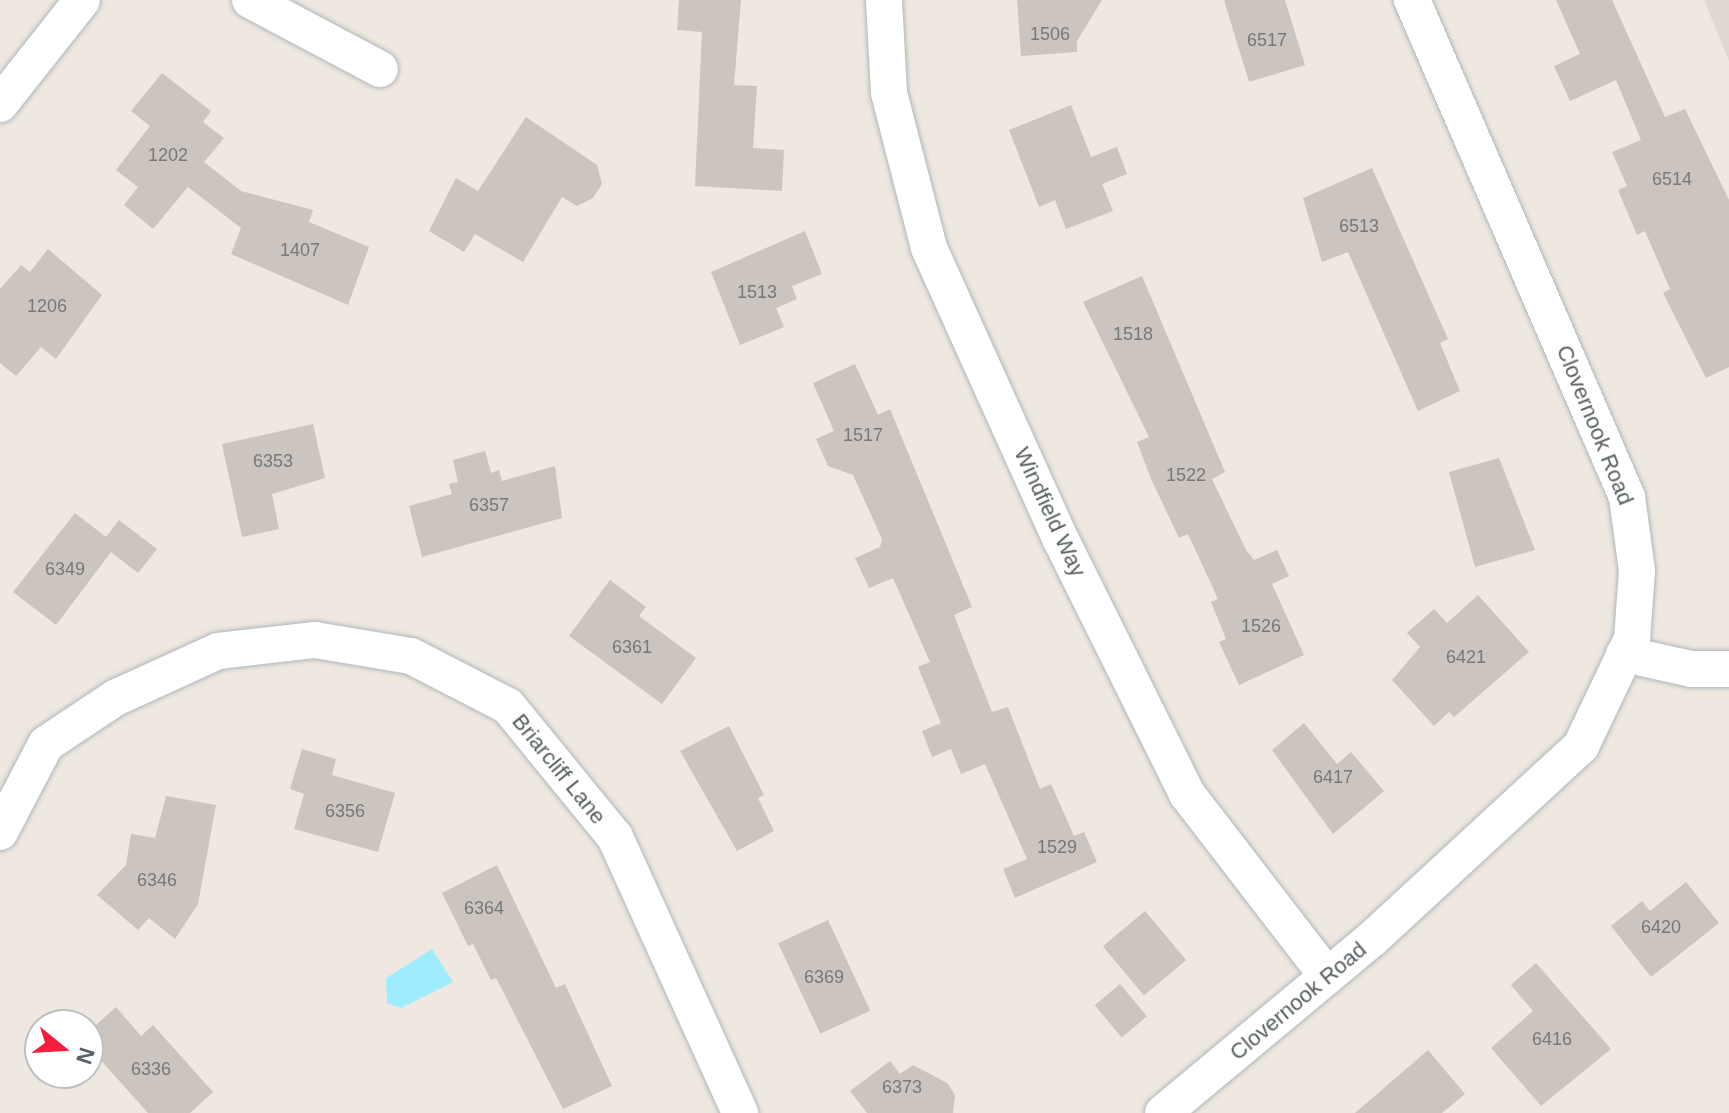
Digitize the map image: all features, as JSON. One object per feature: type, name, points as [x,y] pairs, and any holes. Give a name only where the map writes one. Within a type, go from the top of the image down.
[{"type":"street","points":[[0,104],[82,0]]},
{"type":"street","points":[[250,0],[380,69]]},
{"type":"street","name":"Windfield Way","points":[[884,0],[889,93],[929,248],[992,387],[1187,794],[1327,976]]},
{"type":"street","name":"Clovernook Road","points":[[1163,1113],[1327,976],[1581,746],[1632,639],[1637,571],[1627,497],[1412,0]]},
{"type":"street","name":"Briarcliff Lane","points":[[0,832],[46,744],[115,698],[218,651],[315,640],[411,656],[508,706],[615,837],[740,1113]]},
{"type":"street","points":[[1624,654],[1691,669],[1729,669]]},
{"type":"shaded area","points":[[1704,0],[1729,0],[1729,61]]},
{"type":"water","points":[[432,949],[453,982],[401,1008],[387,1003],[386,978]]},
{"type":"building","points":[[679,0],[741,0],[734,85],[757,86],[753,148],[784,150],[782,191],[695,186],[702,32],[677,30]]},
{"type":"building","points":[[1017,0],[1102,0],[1077,41],[1077,52],[1021,56]]},
{"type":"building","points":[[1224,0],[1285,0],[1305,65],[1249,82]]},
{"type":"building","points":[[1556,0],[1612,0],[1665,117],[1685,109],[1729,200],[1729,367],[1706,378],[1663,293],[1670,289],[1645,231],[1637,235],[1618,190],[1627,186],[1612,152],[1641,140],[1616,80],[1570,101],[1554,66],[1580,54]]},
{"type":"building","points":[[162,73],[211,111],[203,122],[224,138],[204,162],[241,191],[313,210],[309,222],[369,247],[348,305],[231,254],[241,228],[188,187],[153,229],[124,205],[138,187],[116,170],[150,126],[131,111]]},
{"type":"building","points":[[1071,105],[1091,157],[1117,147],[1127,174],[1102,184],[1113,211],[1066,229],[1055,200],[1039,207],[1009,130]]},
{"type":"building","points":[[526,117],[597,165],[602,184],[593,198],[577,206],[562,197],[523,262],[475,234],[464,252],[429,231],[456,178],[478,191]]},
{"type":"building","points":[[1372,168],[1448,339],[1440,343],[1460,391],[1418,411],[1348,252],[1322,262],[1303,198]]},
{"type":"building","points":[[805,231],[822,274],[792,286],[797,299],[776,308],[784,327],[740,345],[711,272]]},
{"type":"building","points":[[48,249],[102,295],[56,359],[41,347],[16,376],[0,363],[0,289],[21,265],[30,272]]},
{"type":"building","points":[[1142,276],[1225,472],[1212,479],[1246,550],[1254,560],[1277,550],[1289,576],[1272,584],[1304,655],[1239,685],[1219,642],[1226,639],[1211,602],[1218,599],[1188,534],[1179,538],[1151,479],[1137,442],[1149,437],[1083,302]]},
{"type":"building","points":[[855,364],[878,415],[890,409],[972,607],[954,615],[992,712],[1008,707],[1040,789],[1051,784],[1074,836],[1084,832],[1097,862],[1015,898],[1003,869],[1027,859],[985,764],[961,774],[951,749],[932,757],[922,731],[941,723],[918,667],[930,662],[893,578],[869,588],[855,558],[880,547],[882,539],[853,475],[828,466],[816,439],[834,431],[813,383]]},
{"type":"building","points":[[313,424],[325,478],[272,494],[279,529],[242,537],[222,444]]},
{"type":"building","points":[[485,451],[491,473],[499,470],[502,481],[555,466],[562,518],[422,557],[409,506],[452,494],[449,484],[458,482],[453,460]]},
{"type":"building","points":[[1499,458],[1535,550],[1475,567],[1449,472]]},
{"type":"building","points":[[75,513],[106,537],[119,520],[157,549],[138,573],[111,552],[56,625],[13,592]]},
{"type":"building","points":[[610,580],[646,607],[639,616],[696,658],[662,704],[569,636]]},
{"type":"building","points":[[1478,595],[1529,652],[1454,717],[1449,712],[1434,726],[1392,680],[1420,647],[1407,633],[1434,609],[1447,623]]},
{"type":"building","points":[[1304,723],[1337,764],[1351,752],[1384,791],[1333,834],[1272,750]]},
{"type":"building","points":[[729,726],[764,795],[758,798],[774,831],[737,851],[680,751]]},
{"type":"building","points":[[302,749],[336,759],[332,775],[395,793],[378,852],[294,829],[304,794],[290,789]]},
{"type":"building","points":[[166,796],[216,805],[198,904],[175,939],[149,918],[138,930],[97,895],[126,865],[131,834],[155,838]]},
{"type":"building","points":[[497,865],[556,988],[565,984],[612,1086],[563,1109],[496,978],[491,980],[473,944],[468,946],[442,893]]},
{"type":"building","points":[[1686,882],[1719,923],[1651,977],[1611,926],[1642,901],[1650,911]]},
{"type":"building","points":[[1145,911],[1186,960],[1144,995],[1103,946]]},
{"type":"building","points":[[828,920],[870,1011],[820,1034],[778,943]]},
{"type":"building","points":[[1536,963],[1611,1049],[1541,1106],[1491,1048],[1533,1011],[1511,985]]},
{"type":"building","points":[[1120,984],[1147,1016],[1122,1037],[1095,1005]]},
{"type":"building","points":[[116,1007],[141,1036],[153,1025],[213,1092],[190,1113],[148,1113],[104,1064],[104,1018]]},
{"type":"building","points":[[1428,1050],[1465,1094],[1442,1113],[1355,1113]]},
{"type":"building","points":[[890,1061],[900,1074],[913,1065],[947,1083],[955,1095],[953,1113],[867,1113],[850,1091]]}]
